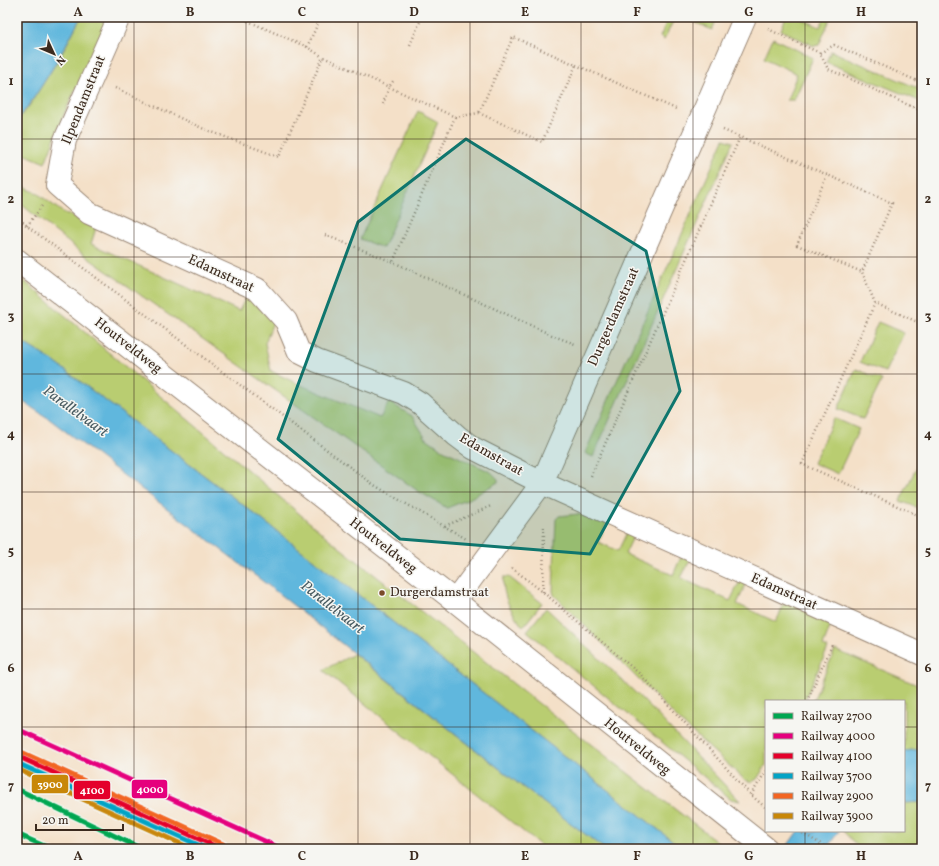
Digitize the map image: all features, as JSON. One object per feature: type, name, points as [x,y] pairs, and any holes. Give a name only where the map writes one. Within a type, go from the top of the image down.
[{"type":"street","name":"Ilpendamstraat","points":[[57,185],[65,140],[119,17]]},
{"type":"street","name":"Durgerdamstraat","points":[[455,601],[542,483],[598,352],[701,120],[744,18]]},
{"type":"street","name":"Edamstraat","points":[[57,185],[88,213],[257,289],[286,321],[298,352],[317,361],[404,393],[420,403],[457,436],[473,448],[581,501],[922,654]]},
{"type":"street","name":"Houtveldweg","points":[[17,260],[455,601],[762,846]]},
{"type":"path","points":[[250,17],[248,21],[455,117],[479,113],[542,142],[576,65]]},
{"type":"path","points":[[307,48],[321,17]]},
{"type":"path","points":[[410,45],[422,17]]},
{"type":"path","points":[[744,18],[820,53],[828,69],[922,111]]},
{"type":"path","points":[[479,113],[513,37],[701,120]]},
{"type":"path","points":[[820,53],[834,45],[922,83]]},
{"type":"path","points":[[91,78],[204,129],[279,157],[323,57]]},
{"type":"path","points":[[383,104],[389,87],[394,80]]},
{"type":"path","points":[[393,262],[455,117]]},
{"type":"path","points":[[581,501],[740,137],[892,204],[862,272]]},
{"type":"path","points":[[826,175],[796,245],[862,272],[875,303],[922,324]]},
{"type":"path","points":[[17,216],[28,226],[374,484],[491,554],[543,592],[641,675],[751,794],[765,807]]},
{"type":"path","points":[[325,235],[393,262],[554,336],[598,352]]},
{"type":"path","points":[[875,303],[802,464],[922,517]]},
{"type":"path","points":[[542,483],[544,506],[543,592]]},
{"type":"path","points":[[807,700],[844,619]]},
{"type":"path","points":[[751,794],[765,773]]},
{"type":"path","points":[[802,832],[829,849]]},
{"type":"highlighted area","points":[[466,139],[646,251],[680,391],[590,554],[400,539],[278,439],[358,222]]},
{"type":"green space","points":[[81,17],[110,17],[65,112],[45,163],[17,151],[17,121],[29,106],[60,57]]},
{"type":"green space","points":[[669,17],[675,17],[664,40],[660,37]]},
{"type":"green space","points":[[684,17],[717,17],[712,30]]},
{"type":"green space","points":[[786,17],[797,17],[820,27],[825,17],[831,17],[819,45],[814,46],[781,30]]},
{"type":"green space","points":[[773,38],[813,58],[794,100],[787,100],[797,74],[764,58]]},
{"type":"green space","points":[[831,51],[922,90],[922,102],[826,62]]},
{"type":"green space","points":[[418,111],[438,122],[383,248],[360,239]]},
{"type":"green space","points":[[724,139],[733,142],[593,457],[585,453]]},
{"type":"green space","points":[[17,184],[37,193],[61,211],[96,228],[91,244],[239,311],[247,295],[273,322],[265,343],[271,371],[380,418],[389,402],[412,416],[426,438],[443,450],[491,472],[498,479],[498,482],[469,499],[447,508],[418,491],[88,258],[17,201]]},
{"type":"green space","points":[[17,275],[334,543],[727,849],[683,849],[247,508],[53,361],[17,339]]},
{"type":"green space","points":[[878,322],[904,333],[885,372],[860,362]]},
{"type":"green space","points":[[856,369],[882,380],[863,419],[838,409]]},
{"type":"green space","points":[[834,418],[859,429],[838,474],[813,463]]},
{"type":"green space","points":[[922,456],[922,509],[900,501]]},
{"type":"green space","points":[[578,514],[607,523],[598,542],[618,551],[627,532],[634,535],[625,554],[673,575],[681,557],[690,560],[681,578],[730,601],[740,581],[746,584],[737,604],[776,622],[786,600],[832,622],[823,646],[828,648],[804,700],[765,700],[765,767],[757,779],[752,782],[745,780],[681,722],[554,595],[556,519],[559,516]]},
{"type":"green space","points":[[504,577],[509,577],[542,603],[523,627],[508,604],[504,590]]},
{"type":"green space","points":[[546,608],[644,701],[740,801],[731,799],[527,631]]},
{"type":"green space","points":[[835,650],[922,687],[922,749],[905,751],[905,700],[813,700]]},
{"type":"green space","points":[[354,654],[524,788],[605,849],[545,849],[323,670]]},
{"type":"green space","points":[[922,802],[922,849],[860,849],[844,832],[905,832],[905,803]]},
{"type":"water","points":[[17,17],[81,17],[35,96],[17,121]]},
{"type":"water","name":"Parallelvaart","points":[[17,339],[53,361],[247,508],[683,849],[605,849],[524,788],[269,586],[48,418],[17,398]]},
{"type":"water","points":[[922,749],[922,802],[905,803],[905,751]]},
{"type":"water","points":[[797,832],[838,832],[826,849],[785,849]]},
{"type":"rail line","name":"4000","points":[[17,729],[282,849]]},
{"type":"rail line","name":"2900","points":[[19,751],[223,844]]},
{"type":"rail line","name":"4100","points":[[17,756],[221,849]]},
{"type":"rail line","name":"3700","points":[[17,763],[207,849]]},
{"type":"rail line","name":"3900","points":[[17,769],[192,849]]},
{"type":"rail line","name":"2700","points":[[17,789],[142,849]]},
{"type":"rail line","name":"2700","points":[[17,834],[51,849]]},
{"type":"place","name":"Durgerdamstraat","points":[[382,593]]}]
